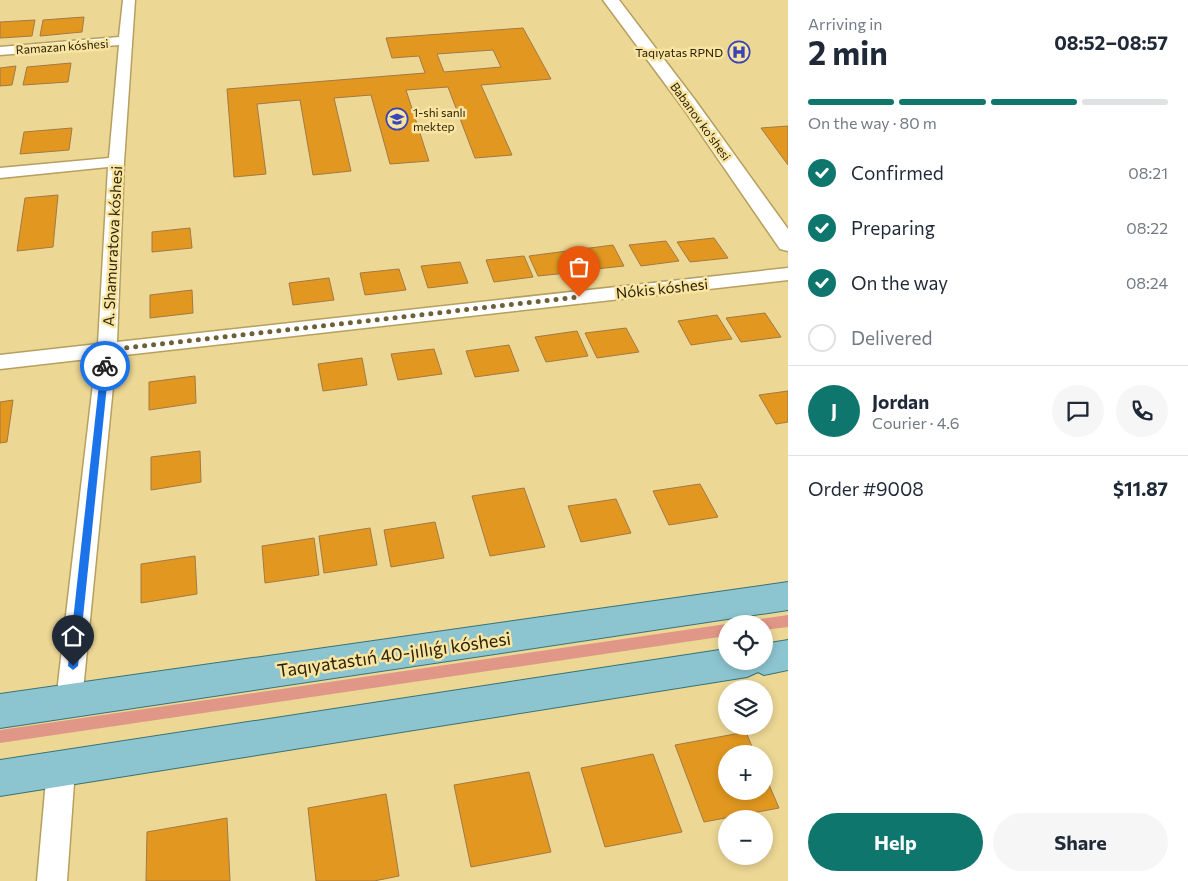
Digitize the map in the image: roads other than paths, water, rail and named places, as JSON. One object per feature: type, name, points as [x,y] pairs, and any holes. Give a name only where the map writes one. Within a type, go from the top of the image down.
[{"type":"main road","name":"Taqıyatastıń 40-jıllıǵı kóshesi","points":[[0,711],[788,596]]},
{"type":"main road","points":[[773,658],[788,655]]},
{"type":"main road","points":[[0,778],[718,666]]},
{"type":"street","name":"A. Shamuratova kóshesi","points":[[69,701],[107,350],[116,162],[124,42],[129,0]]},
{"type":"street","name":"Babanov ko'shesi","points":[[611,0],[690,104],[788,244]]},
{"type":"street","name":"Ramazan kóshesi","points":[[0,51],[124,42]]},
{"type":"street","points":[[0,173],[116,162]]},
{"type":"street","name":"Nókis kóshesi","points":[[0,362],[788,274]]},
{"type":"street","points":[[52,881],[61,769]]},
{"type":"place","name":"Taqıyatas RPND","points":[[739,52]]},
{"type":"place","name":"1-shi sanlı mektep","points":[[397,119]]}]
